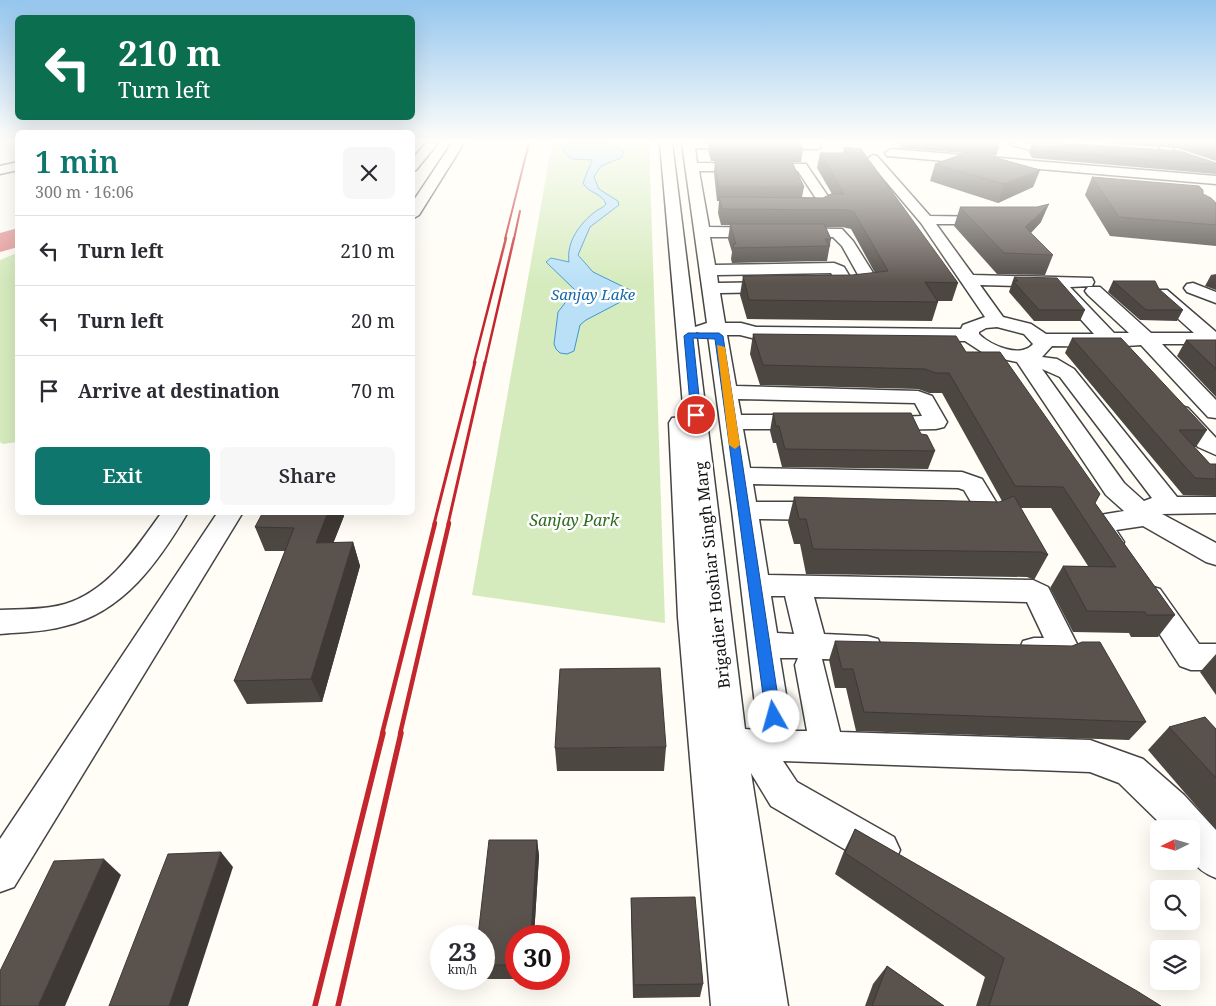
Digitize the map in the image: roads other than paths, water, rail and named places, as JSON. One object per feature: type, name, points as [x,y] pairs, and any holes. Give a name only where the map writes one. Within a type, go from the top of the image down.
[{"type":"street","points":[[415,210],[428,190]]},
{"type":"street","name":"Brigadier Hoshiar Singh Marg","points":[[662,190],[715,607],[754,745],[766,1006]]},
{"type":"street","name":"Brigadier Hoshiar Singh Marg","points":[[680,190],[680,332],[693,616],[733,1006]]},
{"type":"street","points":[[695,190],[719,333],[764,645],[754,745],[784,794],[913,868]]},
{"type":"street","points":[[792,202],[822,196],[818,190]]},
{"type":"street","points":[[896,190],[926,220],[970,280],[997,322]]},
{"type":"street","points":[[697,202],[713,202]]},
{"type":"street","points":[[926,220],[1002,220]]},
{"type":"street","points":[[703,237],[831,231],[841,234],[872,284],[828,287]]},
{"type":"street","points":[[709,270],[834,268],[838,270],[848,287]]},
{"type":"street","points":[[970,280],[1090,286],[1216,412]]},
{"type":"street","points":[[712,288],[789,287]]},
{"type":"street","points":[[1062,288],[1134,362]]},
{"type":"street","points":[[1193,288],[1216,298]]},
{"type":"street","points":[[1161,294],[1211,337]]},
{"type":"street","points":[[970,335],[970,329],[975,326],[997,322],[1025,328],[1041,340],[1043,345],[1040,351],[1025,359]]},
{"type":"street","points":[[680,332],[970,335],[983,346],[995,352],[1050,363],[1067,373],[1151,510]]},
{"type":"street","points":[[1041,340],[1211,337]]},
{"type":"street","points":[[1025,359],[1115,488],[1151,510],[1216,555]]},
{"type":"street","points":[[726,392],[918,397],[925,400],[936,422],[865,423]]},
{"type":"street","points":[[753,393],[760,422]]},
{"type":"street","points":[[1167,398],[1206,442],[1216,448]]},
{"type":"street","points":[[731,422],[827,422]]},
{"type":"street","points":[[739,476],[962,480],[973,485],[989,512],[988,516],[949,515]]},
{"type":"street","points":[[772,476],[782,510]]},
{"type":"street","points":[[1216,505],[1151,510],[1098,523],[1191,657],[1216,657]]},
{"type":"street","points":[[745,510],[850,512]]},
{"type":"street","points":[[0,622],[72,613],[94,604],[114,591],[131,574],[174,515]]},
{"type":"street","points":[[0,873],[229,515]]},
{"type":"street","points":[[756,586],[1032,591],[1038,595],[1064,648],[1059,651],[1005,650]]},
{"type":"street","points":[[797,586],[827,748]]},
{"type":"street","points":[[764,645],[811,656],[890,648]]},
{"type":"street","points":[[754,745],[1090,756],[1131,771],[1183,820]]},
{"type":"street","points":[[1200,840],[1216,859]]},
{"type":"water","name":"Sanjay Lake","points":[[590,190],[600,190],[618,201],[619,205],[590,227],[578,255],[593,272],[632,291],[630,297],[580,325],[574,351],[567,354],[560,353],[554,344],[558,312],[575,290],[546,262],[551,258],[569,262],[570,247],[575,233],[590,216],[606,204],[601,197]]},
{"type":"railway","points":[[505,239],[517,190]]},
{"type":"railway","points":[[514,239],[520,211]]},
{"type":"railway","points":[[474,363],[506,238]]},
{"type":"railway","points":[[485,363],[514,238]]},
{"type":"railway","points":[[434,524],[475,362]]},
{"type":"railway","points":[[448,524],[485,362]]},
{"type":"railway","points":[[382,734],[435,523]]},
{"type":"railway","points":[[400,734],[449,523]]},
{"type":"railway","points":[[315,1006],[383,733]]},
{"type":"railway","points":[[338,1006],[401,733]]},
{"type":"park label","name":"Sanjay Park","points":[[574,520]]}]
